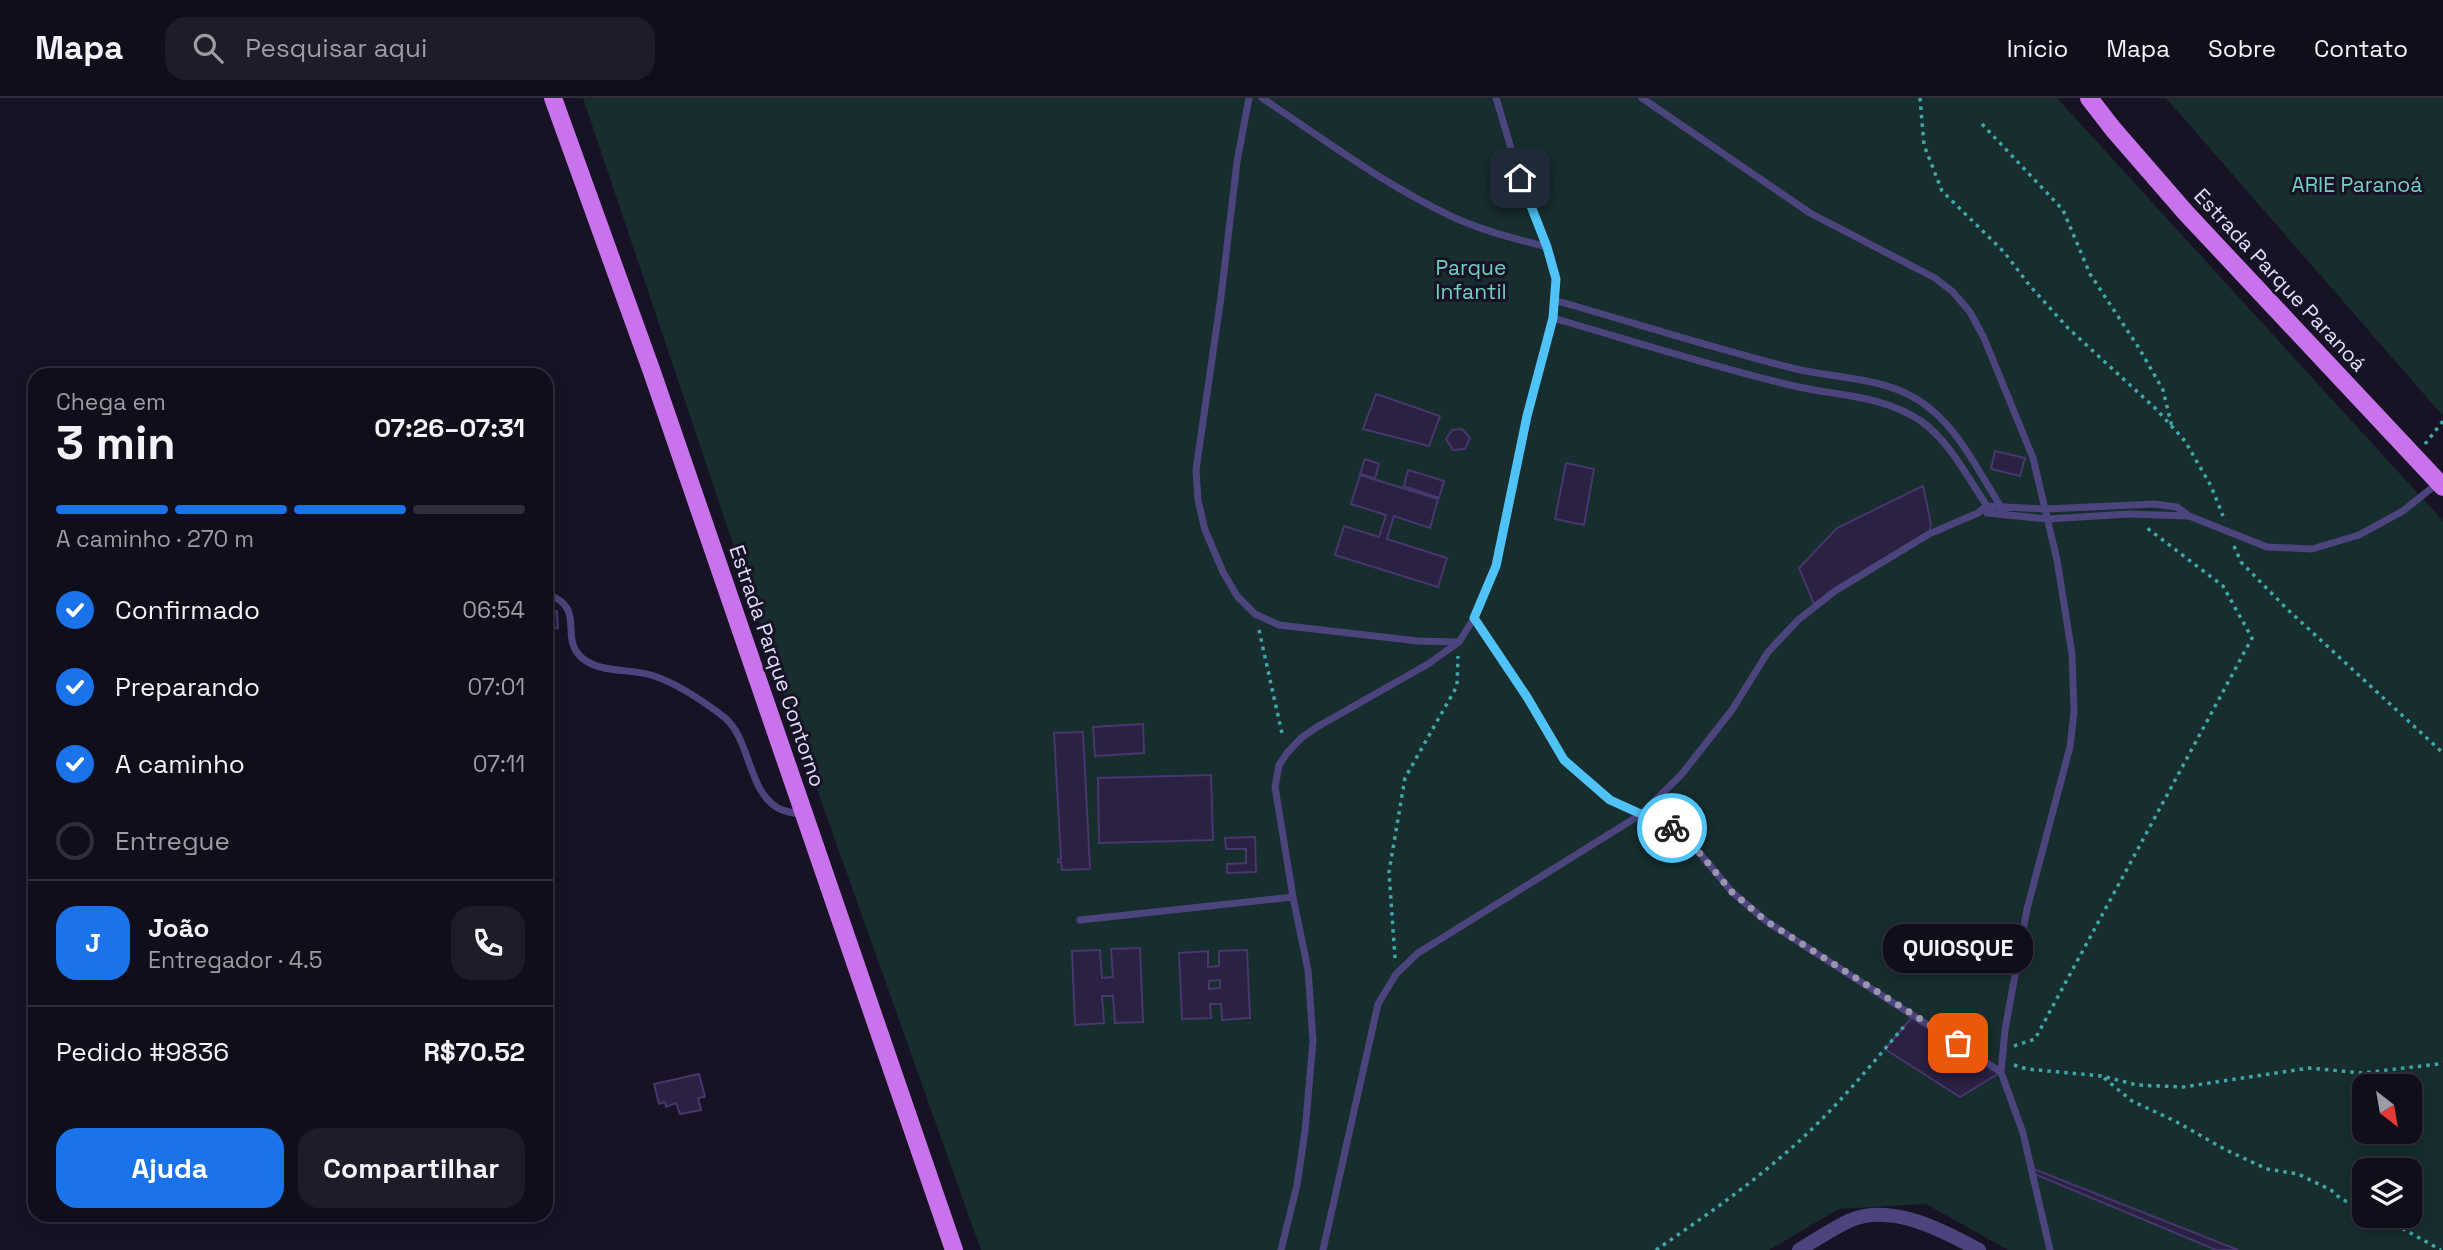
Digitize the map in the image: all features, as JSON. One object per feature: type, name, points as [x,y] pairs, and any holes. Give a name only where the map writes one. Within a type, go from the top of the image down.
[{"type":"main road","name":"Estrada Parque Contorno","points":[[553,98],[652,372],[954,1250]]},
{"type":"main road","name":"Estrada Parque Paranoá","points":[[2089,98],[2186,213],[2441,485]]},
{"type":"street","points":[[1799,1250],[1852,1219],[1880,1216],[1907,1218],[1937,1228],[1979,1250]]},
{"type":"lane","points":[[1249,98],[1237,162],[1196,470],[1198,500],[1205,530],[1223,572],[1237,596],[1255,614],[1279,625],[1459,642]]},
{"type":"lane","points":[[1262,98],[1410,195],[1496,234],[1547,247]]},
{"type":"lane","points":[[1281,1250],[1299,1172],[1313,1041],[1308,970],[1275,787],[1279,765],[1301,738],[1317,727],[1428,664],[1459,642],[1474,618],[1496,566],[1527,416],[1553,318],[1556,279],[1547,247],[1520,178],[1496,98]]},
{"type":"lane","points":[[1642,98],[1810,213],[1935,278],[1953,292],[1970,312],[2001,375],[2033,458],[2048,519],[2072,654],[2074,712],[2070,747],[2027,909],[2001,1072],[2023,1133],[2049,1250]]},
{"type":"lane","points":[[1554,300],[1799,369],[1860,379],[1897,389],[1926,405],[1943,420],[2006,515]]},
{"type":"lane","points":[[1553,318],[1796,386],[1892,406],[1921,421],[1937,436],[1992,513]]},
{"type":"lane","points":[[1961,467],[1971,460]]},
{"type":"lane","points":[[1323,1250],[1378,1004],[1396,974],[1418,953],[1454,929],[1640,815],[1681,775],[1732,710],[1768,652],[1798,620],[1835,591],[1929,534],[1978,513],[1986,506],[2046,509],[2154,504],[2177,507],[2189,516],[2267,547],[2312,549],[2359,535],[2403,511],[2441,485]]},
{"type":"lane","points":[[1978,513],[2048,519],[2129,514],[2189,516]]},
{"type":"lane","points":[[553,596],[559,598],[571,614],[572,642],[581,658],[599,667],[654,676],[695,696],[727,719],[741,738],[764,794],[778,808],[804,815]]},
{"type":"lane","points":[[1474,618],[1527,697],[1564,760],[1610,800],[1667,826],[1688,839],[1732,892],[1766,921],[2001,1072]]},
{"type":"lane","points":[[1080,920],[1293,897]]},
{"type":"path","points":[[1920,98],[1924,145],[1942,191],[2004,252],[2068,328],[2156,409],[2185,442],[2211,486],[2241,562],[2286,608],[2443,753]]},
{"type":"path","points":[[1982,124],[2063,210],[2090,274],[2163,390],[2172,428]]},
{"type":"path","points":[[2415,457],[2443,421]]},
{"type":"path","points":[[2003,1050],[2035,1039],[2252,638],[2223,586],[2129,514]]},
{"type":"path","points":[[1255,614],[1287,753]]},
{"type":"path","points":[[1396,974],[1389,872],[1405,778],[1457,686],[1459,642]]},
{"type":"path","points":[[1656,1250],[1712,1212],[1797,1143],[1851,1089],[1914,1015]]},
{"type":"path","points":[[2002,1062],[2027,1069],[2102,1076],[2137,1085],[2183,1087],[2309,1068],[2362,1073],[2443,1062]]},
{"type":"path","points":[[2102,1076],[2132,1101],[2175,1121],[2226,1150],[2267,1168],[2298,1174],[2352,1204]]},
{"type":"path","points":[[2402,1228],[2441,1250]]},
{"type":"green space","name":"Parque Infantil","points":[[583,98],[2057,98],[2443,521],[2443,1250],[2008,1250],[1926,1204],[1839,1209],[1769,1250],[981,1250],[793,722]]},
{"type":"green space","name":"ARIE Paranoá","points":[[2166,98],[2443,98],[2443,416]]},
{"type":"building","points":[[1376,394],[1440,416],[1429,446],[1363,429]]},
{"type":"building","points":[[1462,429],[1470,438],[1465,449],[1453,450],[1446,439],[1452,430]]},
{"type":"building","points":[[1995,451],[2025,458],[2020,476],[1991,469]]},
{"type":"building","points":[[1365,459],[1379,464],[1375,478],[1360,474]]},
{"type":"building","points":[[1566,463],[1594,469],[1584,525],[1555,519]]},
{"type":"building","points":[[1408,470],[1444,481],[1439,498],[1404,486]]},
{"type":"building","points":[[1360,475],[1438,499],[1430,528],[1394,516],[1387,539],[1447,558],[1438,587],[1335,555],[1344,526],[1379,537],[1386,515],[1351,504]]},
{"type":"building","points":[[1923,486],[1931,524],[1929,534],[1815,606],[1799,568],[1837,528]]},
{"type":"building","points":[[553,611],[557,611],[558,628],[553,628]]},
{"type":"building","points":[[1143,724],[1144,753],[1095,756],[1093,727]]},
{"type":"building","points":[[1083,732],[1090,869],[1062,870],[1061,862],[1058,862],[1058,859],[1061,859],[1054,733]]},
{"type":"building","points":[[1211,775],[1213,840],[1099,843],[1098,778]]},
{"type":"building","points":[[1255,837],[1256,872],[1227,873],[1227,864],[1246,863],[1246,849],[1226,849],[1225,838]]},
{"type":"building","points":[[1140,948],[1143,1022],[1115,1023],[1113,996],[1102,996],[1104,1023],[1075,1025],[1072,951],[1100,950],[1102,978],[1113,977],[1111,949]]},
{"type":"building","points":[[1247,950],[1250,1018],[1222,1020],[1221,1004],[1210,1004],[1211,1018],[1182,1019],[1179,953],[1208,951],[1208,967],[1219,966],[1219,951]],"holes":[[[1220,980],[1220,988],[1209,989],[1209,981]]]},
{"type":"building","points":[[1914,1015],[2001,1072],[1960,1097],[1885,1049]]},
{"type":"building","points":[[699,1074],[705,1097],[698,1098],[701,1110],[680,1114],[676,1103],[666,1107],[665,1102],[659,1104],[654,1084]]},
{"type":"building","points":[[2031,1168],[2238,1250],[2216,1250],[2032,1173]]},
{"type":"way so far","points":[[1672,828],[1688,839],[1732,892],[1766,921],[1958,1043]]},
{"type":"place","name":"QUIOSQUE","points":[[1958,1043]]},
{"type":"route","points":[[1520,178],[1547,247],[1556,279],[1553,318],[1527,416],[1496,566],[1474,618],[1527,697],[1564,760],[1610,800],[1672,828]]}]
